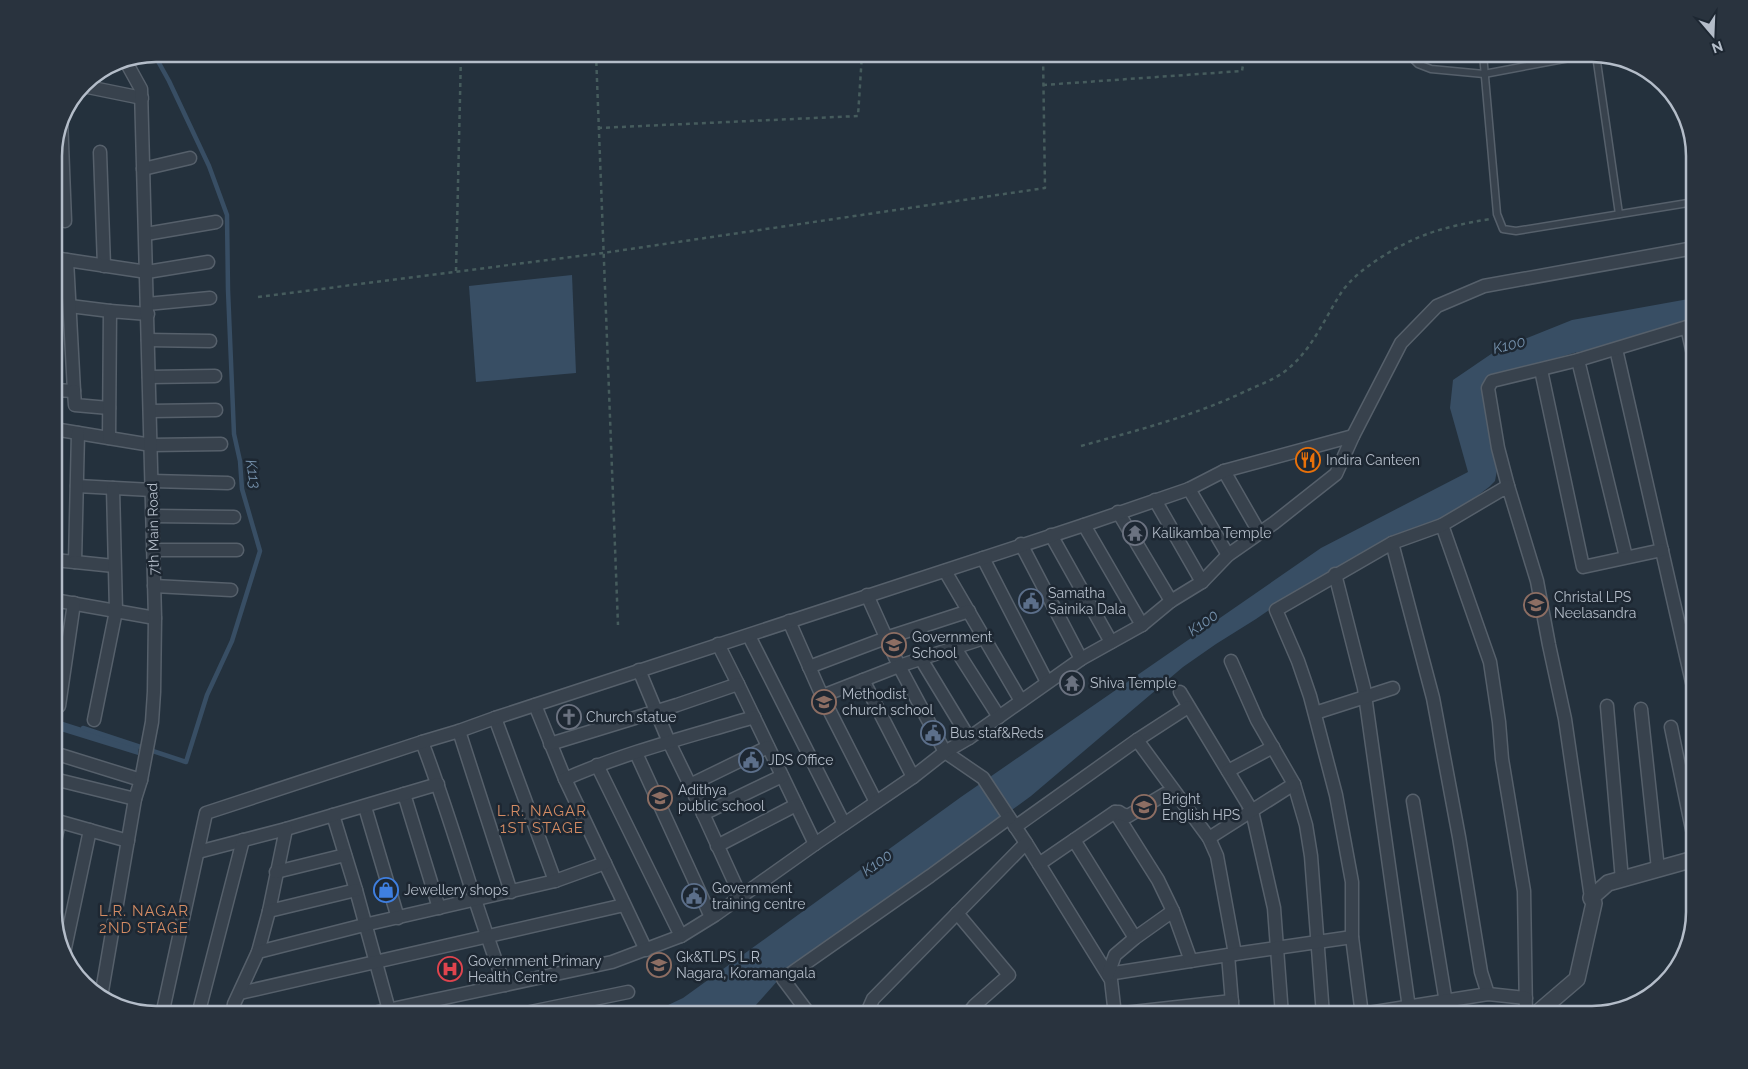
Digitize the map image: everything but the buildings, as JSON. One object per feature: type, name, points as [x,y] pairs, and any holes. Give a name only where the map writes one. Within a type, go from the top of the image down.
[{"type":"street","name":"7th Main Road","points":[[102,989],[135,798],[147,750],[154,692],[155,618],[151,412],[142,98],[141,89],[129,67]]},
{"type":"street","points":[[93,88],[142,98]]},
{"type":"street","points":[[100,152],[104,266]]},
{"type":"street","points":[[144,169],[190,158]]},
{"type":"street","points":[[63,170],[65,221]]},
{"type":"street","points":[[146,234],[216,222]]},
{"type":"street","points":[[408,1006],[612,962],[681,936],[741,897],[913,777],[945,752],[969,738],[1081,659],[1142,625],[1171,601],[1202,582],[1228,555],[1274,523],[1336,474],[1353,436],[1401,343],[1437,306],[1484,286],[1685,250]]},
{"type":"street","points":[[63,259],[147,272],[208,262]]},
{"type":"street","points":[[67,260],[74,405],[109,408]]},
{"type":"street","points":[[70,306],[110,311],[148,309],[210,298]]},
{"type":"street","points":[[109,438],[110,311]]},
{"type":"street","points":[[1545,1006],[1576,979],[1594,903],[1591,898],[1565,719],[1538,581],[1498,448],[1488,388],[1492,381],[1578,360],[1685,329]]},
{"type":"street","points":[[148,340],[210,341]]},
{"type":"street","points":[[1616,349],[1686,654]]},
{"type":"street","points":[[1578,360],[1626,557]]},
{"type":"street","points":[[1541,370],[1583,567],[1662,550]]},
{"type":"street","points":[[150,377],[215,376]]},
{"type":"street","points":[[63,390],[74,390]]},
{"type":"street","points":[[151,412],[216,410]]},
{"type":"street","points":[[63,430],[151,445],[221,444]]},
{"type":"street","points":[[75,562],[78,433]]},
{"type":"street","points":[[164,1006],[206,813],[422,742],[459,732],[495,718],[639,670],[718,644],[749,636],[867,595],[945,571],[1189,489],[1224,471],[1353,436]]},
{"type":"street","points":[[1224,471],[1259,532]]},
{"type":"street","points":[[77,486],[113,488],[228,483]]},
{"type":"street","points":[[1359,1006],[1352,937],[1352,882],[1336,796],[1315,713],[1298,660],[1276,610],[1335,574],[1392,543],[1442,525],[1508,486]]},
{"type":"street","points":[[94,720],[116,611],[113,488]]},
{"type":"street","points":[[1189,489],[1228,555]]},
{"type":"street","points":[[1156,500],[1202,582]]},
{"type":"street","points":[[1118,512],[1171,601]]},
{"type":"street","points":[[153,516],[234,516]]},
{"type":"street","points":[[1084,524],[1142,625]]},
{"type":"street","points":[[1442,525],[1490,662],[1502,759],[1524,891],[1526,1006]]},
{"type":"street","points":[[1050,535],[1111,642]]},
{"type":"street","points":[[1392,543],[1433,698],[1459,837],[1481,972],[1488,994]]},
{"type":"street","points":[[1021,544],[1081,659]]},
{"type":"street","points":[[153,550],[238,550]]},
{"type":"street","points":[[983,558],[1047,682]]},
{"type":"street","points":[[63,561],[114,566]]},
{"type":"street","points":[[945,571],[1021,701]]},
{"type":"street","points":[[1335,574],[1365,697],[1409,1006]]},
{"type":"street","points":[[154,586],[231,590]]},
{"type":"street","points":[[867,595],[899,666],[945,752],[983,778],[1026,842],[1108,974],[1111,980],[1114,1006]]},
{"type":"street","points":[[63,602],[155,618]]},
{"type":"street","points":[[63,679],[74,604]]},
{"type":"street","points":[[809,666],[969,611]]},
{"type":"street","points":[[789,621],[822,696],[876,802]]},
{"type":"street","points":[[749,636],[844,824]]},
{"type":"street","points":[[822,696],[899,666],[984,638]]},
{"type":"street","points":[[718,644],[815,844]]},
{"type":"street","points":[[955,648],[999,717]]},
{"type":"street","points":[[921,659],[969,738]]},
{"type":"street","points":[[1231,661],[1257,720],[1294,784],[1306,825],[1311,856],[1322,1006]]},
{"type":"street","points":[[639,670],[668,742],[690,785],[741,897]]},
{"type":"street","points":[[863,680],[913,777]]},
{"type":"street","points":[[550,744],[738,684]]},
{"type":"street","points":[[1315,713],[1393,688]]},
{"type":"street","points":[[1180,692],[1252,811],[1274,908],[1281,1006]]},
{"type":"street","points":[[535,705],[565,780],[646,950]]},
{"type":"street","points":[[1607,706],[1622,880]]},
{"type":"street","points":[[803,1006],[783,979],[930,876],[1188,707]]},
{"type":"street","points":[[1641,709],[1658,869]]},
{"type":"street","points":[[565,780],[597,765],[754,717]]},
{"type":"street","points":[[495,718],[555,881]]},
{"type":"street","points":[[1672,727],[1686,798]]},
{"type":"street","points":[[459,732],[511,892]]},
{"type":"street","points":[[1137,740],[1210,838],[1217,856],[1231,954],[1232,1006]]},
{"type":"street","points":[[422,742],[438,784],[486,936],[505,985]]},
{"type":"street","points":[[690,785],[768,747]]},
{"type":"street","points":[[1228,771],[1273,747]]},
{"type":"street","points":[[636,753],[711,917]]},
{"type":"street","points":[[63,756],[141,780]]},
{"type":"street","points":[[597,765],[681,936]]},
{"type":"street","points":[[703,814],[782,776]]},
{"type":"street","points":[[63,781],[135,798]]},
{"type":"street","points":[[198,852],[365,807],[438,784]]},
{"type":"street","points":[[1210,838],[1294,784]]},
{"type":"street","points":[[404,794],[439,908]]},
{"type":"street","points":[[1039,864],[1115,812],[1128,816],[1165,794]]},
{"type":"street","points":[[1413,801],[1446,1006]]},
{"type":"street","points":[[717,846],[796,806]]},
{"type":"street","points":[[365,807],[398,918]]},
{"type":"street","points":[[1115,812],[1158,880],[1173,911],[1191,961]]},
{"type":"street","points":[[333,815],[388,1006]]},
{"type":"street","points":[[63,823],[128,841]]},
{"type":"street","points":[[234,1006],[258,952],[269,911],[286,829]]},
{"type":"street","points":[[67,939],[90,830]]},
{"type":"street","points":[[200,1006],[243,840]]},
{"type":"street","points":[[1074,840],[1135,938]]},
{"type":"street","points":[[870,1006],[873,999],[1026,842]]},
{"type":"street","points":[[276,872],[345,855]]},
{"type":"street","points":[[1591,898],[1608,883],[1686,861]]},
{"type":"street","points":[[258,952],[364,925],[555,881],[605,863]]},
{"type":"street","points":[[269,911],[356,890]]},
{"type":"street","points":[[240,993],[624,905]]},
{"type":"street","points":[[1108,974],[1115,955],[1173,911]]},
{"type":"street","points":[[957,913],[1010,975],[974,1006]]},
{"type":"street","points":[[1108,974],[1352,937]]},
{"type":"street","points":[[560,1006],[628,992]]},
{"type":"street","points":[[1428,1006],[1488,994],[1526,998]]},
{"type":"street","points":[[1187,1006],[1232,1001]]},
{"type":"lane","points":[[1416,62],[1431,69],[1484,74],[1548,62]]},
{"type":"lane","points":[[1483,62],[1498,218],[1503,229],[1516,230],[1685,203]]},
{"type":"lane","points":[[1597,63],[1619,214]]},
{"type":"path","points":[[456,271],[461,62]]},
{"type":"path","points":[[596,62],[618,625]]},
{"type":"path","points":[[598,128],[858,116],[861,62]]},
{"type":"path","points":[[258,297],[603,252],[1045,188],[1042,62]]},
{"type":"path","points":[[1043,85],[1242,71],[1245,62]]},
{"type":"path","points":[[1081,446],[1148,428],[1214,406],[1283,373],[1301,357],[1314,340],[1343,290],[1364,269],[1394,248],[1418,237],[1445,227],[1498,218]]},
{"type":"water","points":[[572,275],[576,373],[476,382],[469,286]]},
{"type":"water","name":"K100","points":[[1685,300],[1685,325],[1574,353],[1485,379],[1483,389],[1498,465],[1495,481],[1489,487],[1456,512],[1291,595],[1183,667],[1031,796],[780,978],[755,1006],[666,1006],[683,998],[961,797],[1321,548],[1468,472],[1450,408],[1453,380],[1497,350],[1572,320]]},
{"type":"water","points":[[63,722],[139,746],[138,755],[63,732]]},
{"type":"waterway","name":"K113","points":[[83,728],[186,762],[207,695],[232,641],[260,551],[242,489],[240,461],[234,434],[227,215],[209,166],[158,62]]},
{"type":"place","name":"Indira Canteen","points":[[1308,460]]},
{"type":"place","name":"Kalikamba Temple","points":[[1135,533]]},
{"type":"place","name":"Samatha Sainika Dala","points":[[1031,601]]},
{"type":"place","name":"Christal LPS Neelasandra","points":[[1536,605]]},
{"type":"place","name":"Government School","points":[[894,645]]},
{"type":"place","name":"Shiva Temple","points":[[1072,683]]},
{"type":"place","name":"Methodist church school","points":[[824,702]]},
{"type":"place","name":"Church statue","points":[[569,717]]},
{"type":"place","name":"Bus staf&Reds","points":[[933,733]]},
{"type":"place","name":"JDS Office","points":[[751,760]]},
{"type":"place","name":"Adithya public school","points":[[660,798]]},
{"type":"place","name":"Bright English HPS","points":[[1144,807]]},
{"type":"place","name":"Jewellery shops","points":[[386,890]]},
{"type":"place","name":"Government training centre","points":[[694,896]]},
{"type":"place","name":"Gk&TLPS L R Nagara, Koramangala","points":[[659,965]]},
{"type":"place","name":"Government Primary Health Centre","points":[[450,969]]},
{"type":"district","name":"L.R. NAGAR 1ST STAGE","points":[[542,820]]},
{"type":"district","name":"L.R. NAGAR 2ND STAGE","points":[[144,920]]}]
